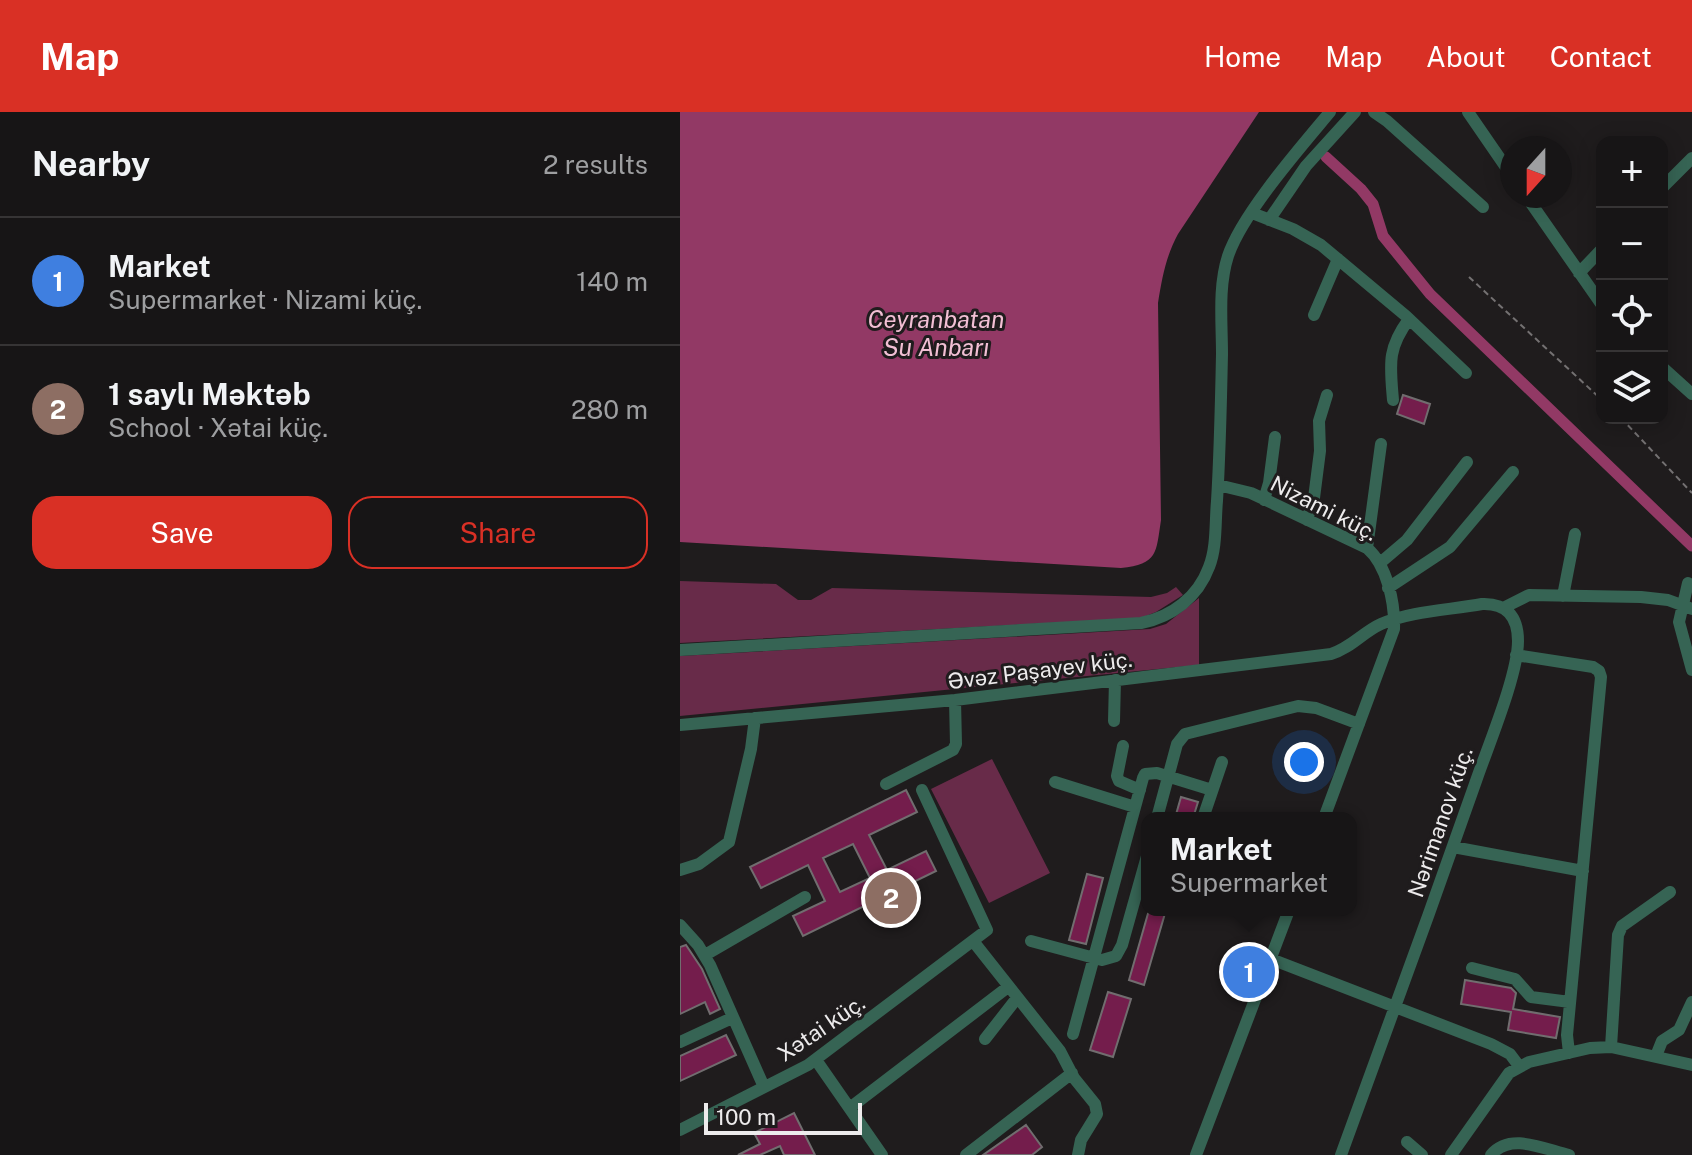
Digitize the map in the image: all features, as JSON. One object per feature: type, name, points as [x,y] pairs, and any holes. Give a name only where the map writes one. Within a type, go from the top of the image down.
[{"type":"street","points":[[680,650],[1154,621],[1175,610],[1189,598],[1208,569],[1214,548],[1224,274],[1233,242],[1330,112]]},
{"type":"street","points":[[1269,220],[1306,166],[1355,112]]},
{"type":"street","points":[[1374,112],[1483,207]]},
{"type":"street","points":[[1468,112],[1500,159]]},
{"type":"street","points":[[1668,182],[1692,158]]},
{"type":"street","points":[[1534,208],[1596,297]]},
{"type":"street","points":[[1252,213],[1309,237],[1409,319],[1466,373]]},
{"type":"street","points":[[1579,273],[1596,255]]},
{"type":"street","points":[[1314,315],[1338,259]]},
{"type":"street","points":[[1393,400],[1392,349],[1409,319]]},
{"type":"street","points":[[1668,372],[1692,394]]},
{"type":"street","points":[[1307,520],[1320,451],[1319,421],[1327,395]]},
{"type":"street","points":[[1264,500],[1275,437]]},
{"type":"street","points":[[1367,548],[1381,444]]},
{"type":"street","points":[[1380,563],[1407,540],[1467,462]]},
{"type":"street","points":[[1388,588],[1450,547],[1513,472]]},
{"type":"street","name":"Nizami küç.","points":[[1218,485],[1235,488],[1264,500],[1367,548],[1380,563],[1394,619],[1387,652],[1326,812]]},
{"type":"street","points":[[1563,596],[1575,534]]},
{"type":"street","points":[[1688,583],[1687,607],[1679,622],[1692,670]]},
{"type":"street","points":[[1394,619],[1482,604],[1505,607],[1529,595],[1641,597],[1687,607]]},
{"type":"street","name":"Nərimanov küç.","points":[[1341,1155],[1453,847],[1516,655],[1516,624],[1505,607]]},
{"type":"street","name":"Əvəz Paşayev küç.","points":[[680,725],[955,700],[1331,654],[1351,645],[1372,628],[1394,619]]},
{"type":"street","points":[[1516,655],[1593,667],[1601,677],[1570,1002],[1569,1053]]},
{"type":"street","points":[[1114,721],[1115,680]]},
{"type":"street","points":[[886,784],[953,750],[956,744],[955,700]]},
{"type":"street","points":[[1159,812],[1177,744],[1190,732],[1298,706],[1316,708],[1359,724]]},
{"type":"street","points":[[680,870],[699,864],[729,842],[751,749],[755,718]]},
{"type":"street","points":[[1123,746],[1117,776],[1119,781],[1140,790]]},
{"type":"street","points":[[1205,812],[1222,762]]},
{"type":"street","points":[[1073,1034],[1145,774],[1151,772],[1169,776],[1212,790]]},
{"type":"street","points":[[1055,782],[1135,807]]},
{"type":"street","points":[[922,790],[987,923],[984,934],[973,941],[1060,1051],[1097,1109],[1081,1140],[1078,1155]]},
{"type":"street","points":[[1453,847],[1583,871]]},
{"type":"street","points":[[1031,941],[1102,960],[1116,956],[1141,877]]},
{"type":"street","points":[[1611,1047],[1618,935],[1622,926],[1670,892]]},
{"type":"street","points":[[705,955],[805,897]]},
{"type":"street","points":[[1196,1155],[1287,916]]},
{"type":"street","points":[[680,925],[705,955],[764,1087]]},
{"type":"street","name":"Xətai küç.","points":[[680,1130],[816,1060],[973,941]]},
{"type":"street","points":[[1271,959],[1491,1044],[1510,1054],[1519,1066]]},
{"type":"street","points":[[1472,968],[1515,979],[1531,997],[1570,1002]]},
{"type":"street","points":[[985,1039],[1013,993]]},
{"type":"street","points":[[851,1107],[1013,993]]},
{"type":"street","points":[[1656,1056],[1662,1041],[1679,1030],[1692,1002]]},
{"type":"street","points":[[680,1042],[732,1018]]},
{"type":"street","points":[[1451,1155],[1502,1082],[1519,1066],[1569,1053],[1611,1047],[1692,1065]]},
{"type":"street","points":[[816,1060],[882,1155]]},
{"type":"street","points":[[966,1155],[1072,1073]]},
{"type":"street","points":[[1407,1142],[1422,1155]]},
{"type":"street","points":[[1491,1155],[1506,1143],[1521,1143],[1569,1155]]},
{"type":"path","points":[[1469,277],[1596,394]]},
{"type":"path","points":[[1627,424],[1692,493]]},
{"type":"shaded area","points":[[680,581],[776,584],[798,600],[811,600],[832,588],[1151,597],[1176,587],[1183,595],[1141,618],[680,643]]},
{"type":"shaded area","points":[[1199,598],[1199,665],[680,716],[680,656],[1150,629],[1166,624]]},
{"type":"shaded area","points":[[992,759],[1050,873],[989,903],[931,789]]},
{"type":"water","name":"Ceyranbatan Su Anbarı","points":[[680,112],[1259,112],[1178,234],[1165,267],[1158,303],[1161,520],[1156,549],[1149,560],[1121,568],[680,542]]},
{"type":"building","points":[[1403,395],[1430,404],[1424,424],[1397,414]]},
{"type":"building","points":[[906,790],[917,812],[869,835],[887,870],[926,851],[936,871],[803,936],[793,916],[825,901],[808,865],[761,888],[750,867]],"holes":[[[853,844],[870,878],[840,892],[823,858]]]},
{"type":"building","points":[[1181,797],[1198,802],[1195,812],[1177,812]]},
{"type":"building","points":[[1087,874],[1103,878],[1086,944],[1069,940]]},
{"type":"building","points":[[1147,916],[1164,916],[1144,985],[1129,980]]},
{"type":"building","points":[[686,945],[702,969],[720,1009],[710,1014],[705,1002],[680,1014],[680,947]]},
{"type":"building","points":[[1465,980],[1511,988],[1516,993],[1513,1009],[1560,1017],[1556,1038],[1508,1030],[1511,1012],[1461,1004]]},
{"type":"building","points":[[1108,992],[1131,999],[1113,1057],[1090,1050]]},
{"type":"building","points":[[726,1035],[736,1055],[680,1081],[680,1056]]},
{"type":"building","points":[[794,1113],[815,1155],[784,1155],[780,1146],[760,1155],[738,1155],[760,1144],[754,1133]]},
{"type":"building","points":[[1026,1125],[1042,1147],[1032,1155],[983,1155]]},
{"type":"waterway","points":[[1326,157],[1373,204],[1383,236],[1430,294],[1692,546]]},
{"type":"place","name":"1 saylı Məktəb","points":[[891,898]]},
{"type":"place","name":"Market","points":[[1249,972]]}]
